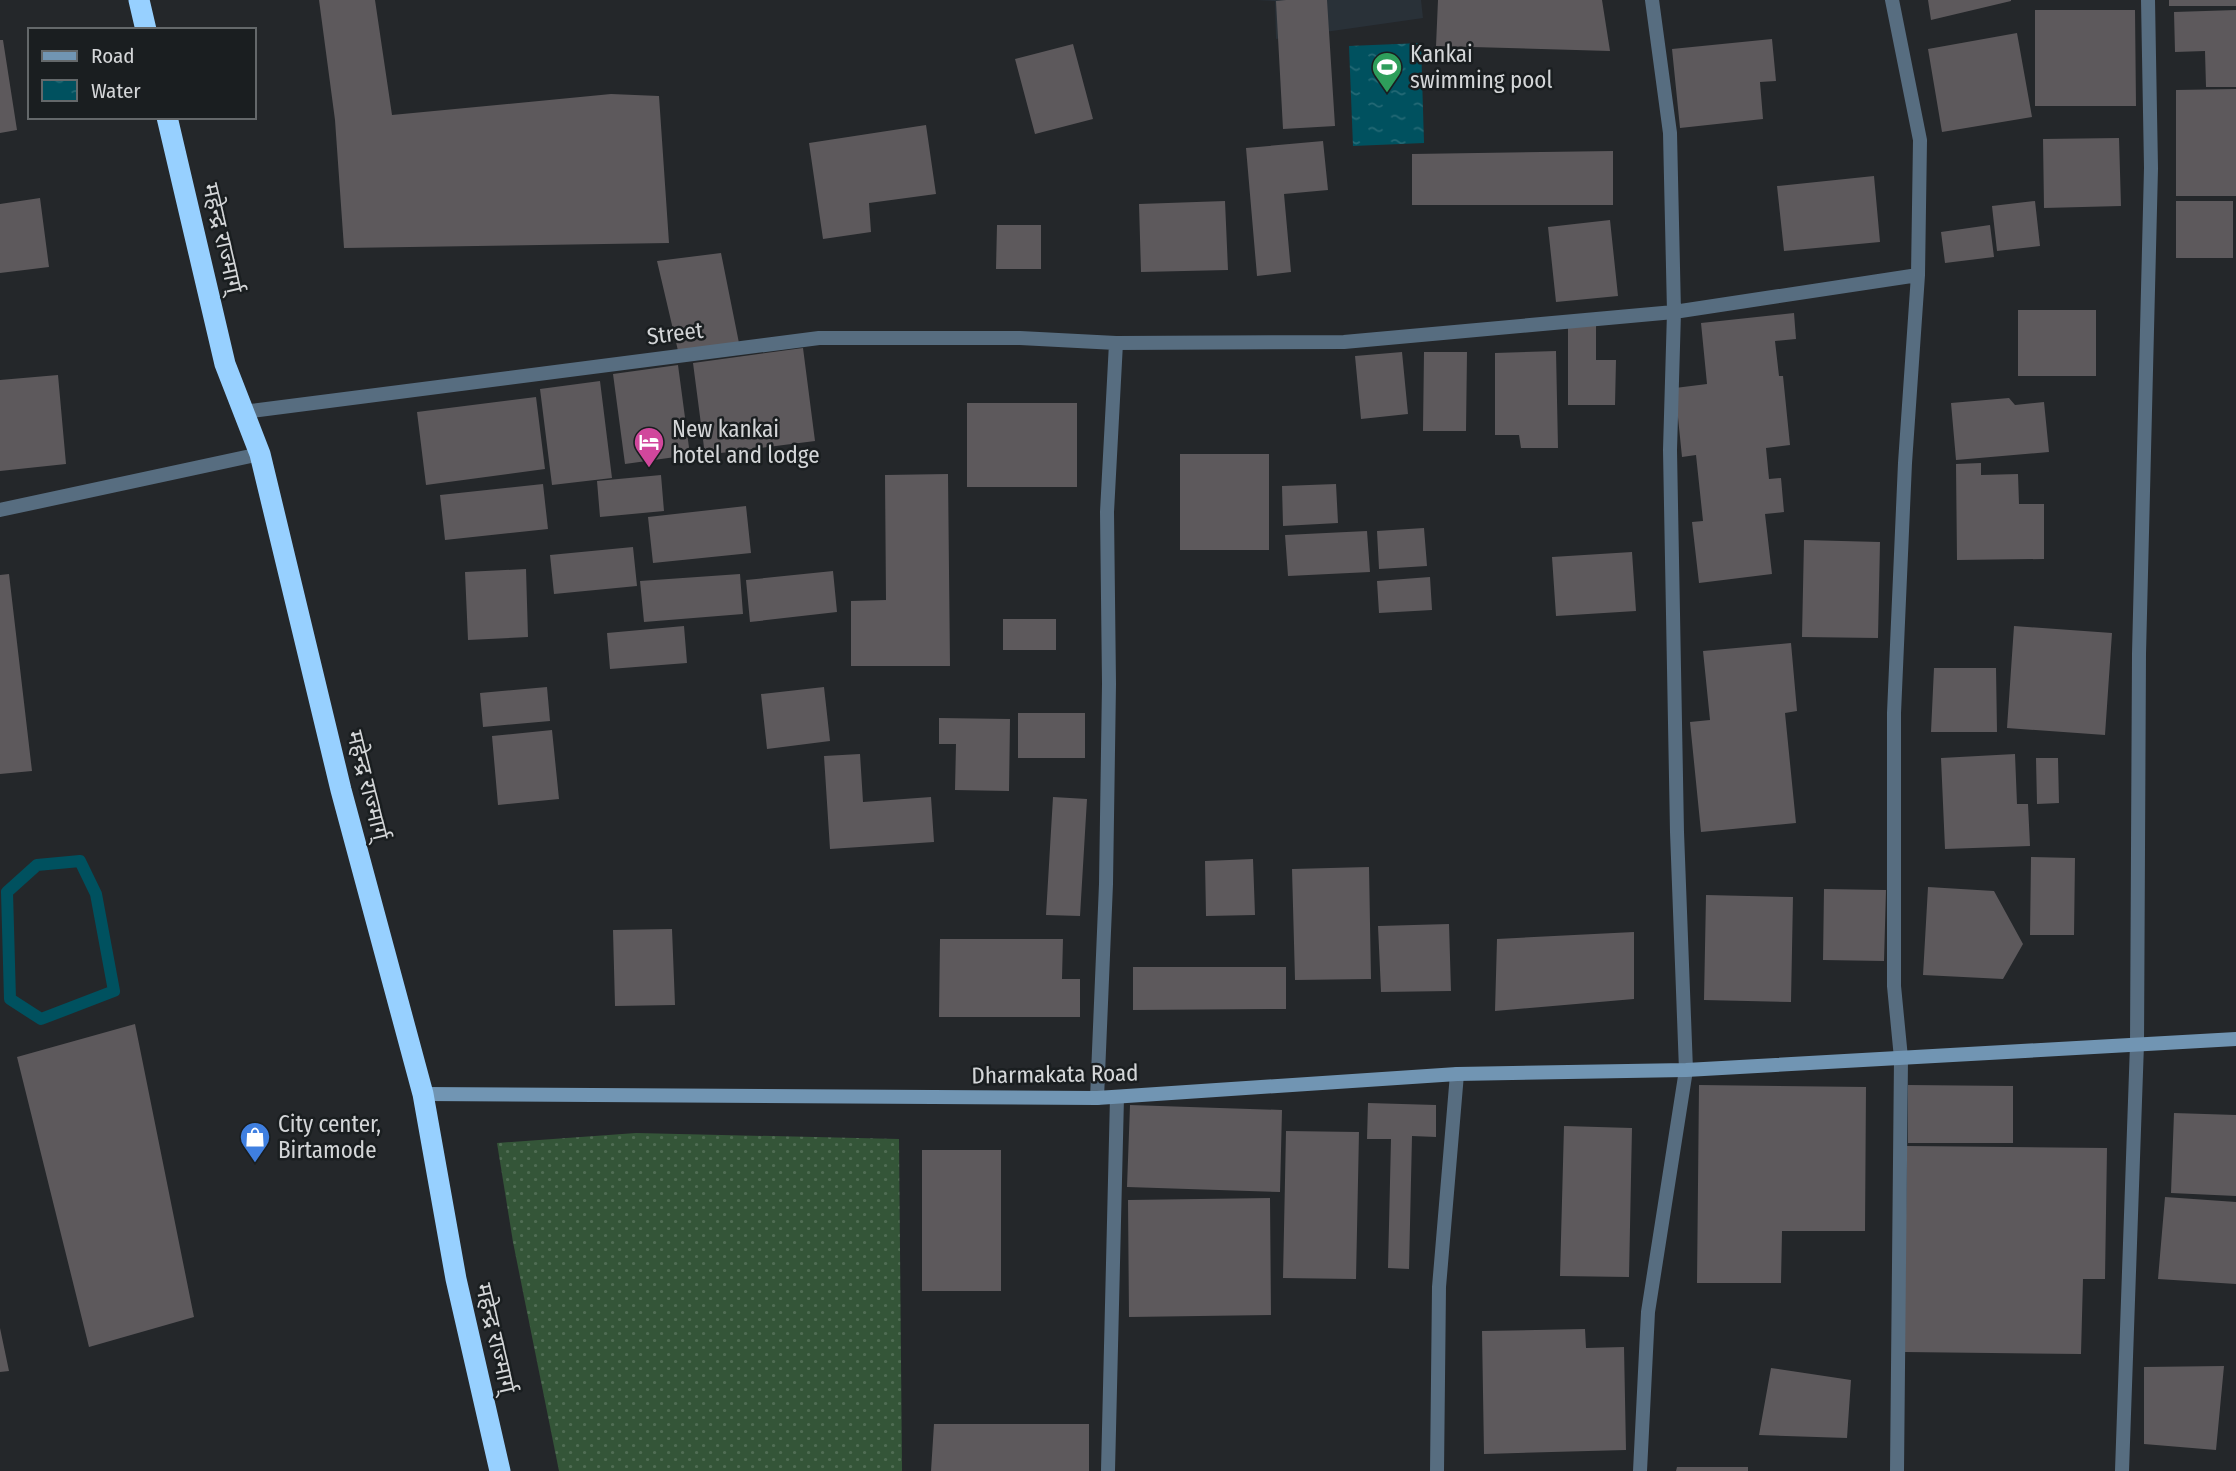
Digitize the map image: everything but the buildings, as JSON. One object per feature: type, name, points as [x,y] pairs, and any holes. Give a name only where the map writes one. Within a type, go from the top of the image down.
[{"type":"highway","points":[[139,0],[146,28]]},
{"type":"highway","name":"महेन्द्र राज्मार्ग्","points":[[167,119],[225,364],[260,453],[341,790],[423,1094],[456,1279],[500,1471]]},
{"type":"street","points":[[1640,1471],[1648,1312],[1686,1070],[1677,832],[1670,450],[1674,312],[1670,133],[1652,0]]},
{"type":"street","points":[[1892,0],[1920,140],[1918,275],[1905,463],[1894,713],[1894,986],[1901,1058],[1897,1471]]},
{"type":"street","points":[[2122,1471],[2137,1044],[2139,640],[2151,169],[2148,0]]},
{"type":"street","name":"Street","points":[[243,412],[819,338],[1020,338],[1116,343],[1344,342],[1674,312],[1918,275]]},
{"type":"street","points":[[1097,1098],[1107,791],[1107,512],[1116,343]]},
{"type":"street","points":[[0,510],[260,453]]},
{"type":"street","name":"Dharmakata Road","points":[[423,1094],[1097,1098],[1457,1074],[1686,1070],[2236,1039]]},
{"type":"street","points":[[1437,1471],[1439,1287],[1457,1074]]},
{"type":"street","points":[[1108,1471],[1117,1097]]},
{"type":"shaded area","points":[[1256,0],[1421,0],[1423,18],[1276,39],[1275,1]]},
{"type":"green space","points":[[636,1133],[899,1139],[902,1471],[559,1471],[513,1242],[497,1143]]},
{"type":"water","name":"Kankai swimming pool","points":[[1421,43],[1424,143],[1353,146],[1349,46]]},
{"type":"waterway","points":[[80,861],[96,894],[114,991],[41,1019],[10,999],[7,892],[37,865],[80,861]]},
{"type":"place","name":"Kankai swimming pool","points":[[1387,94]]},
{"type":"place","name":"New kankai hotel and lodge","points":[[649,469]]},
{"type":"place","name":"City center, Birtamode","points":[[255,1164]]}]
